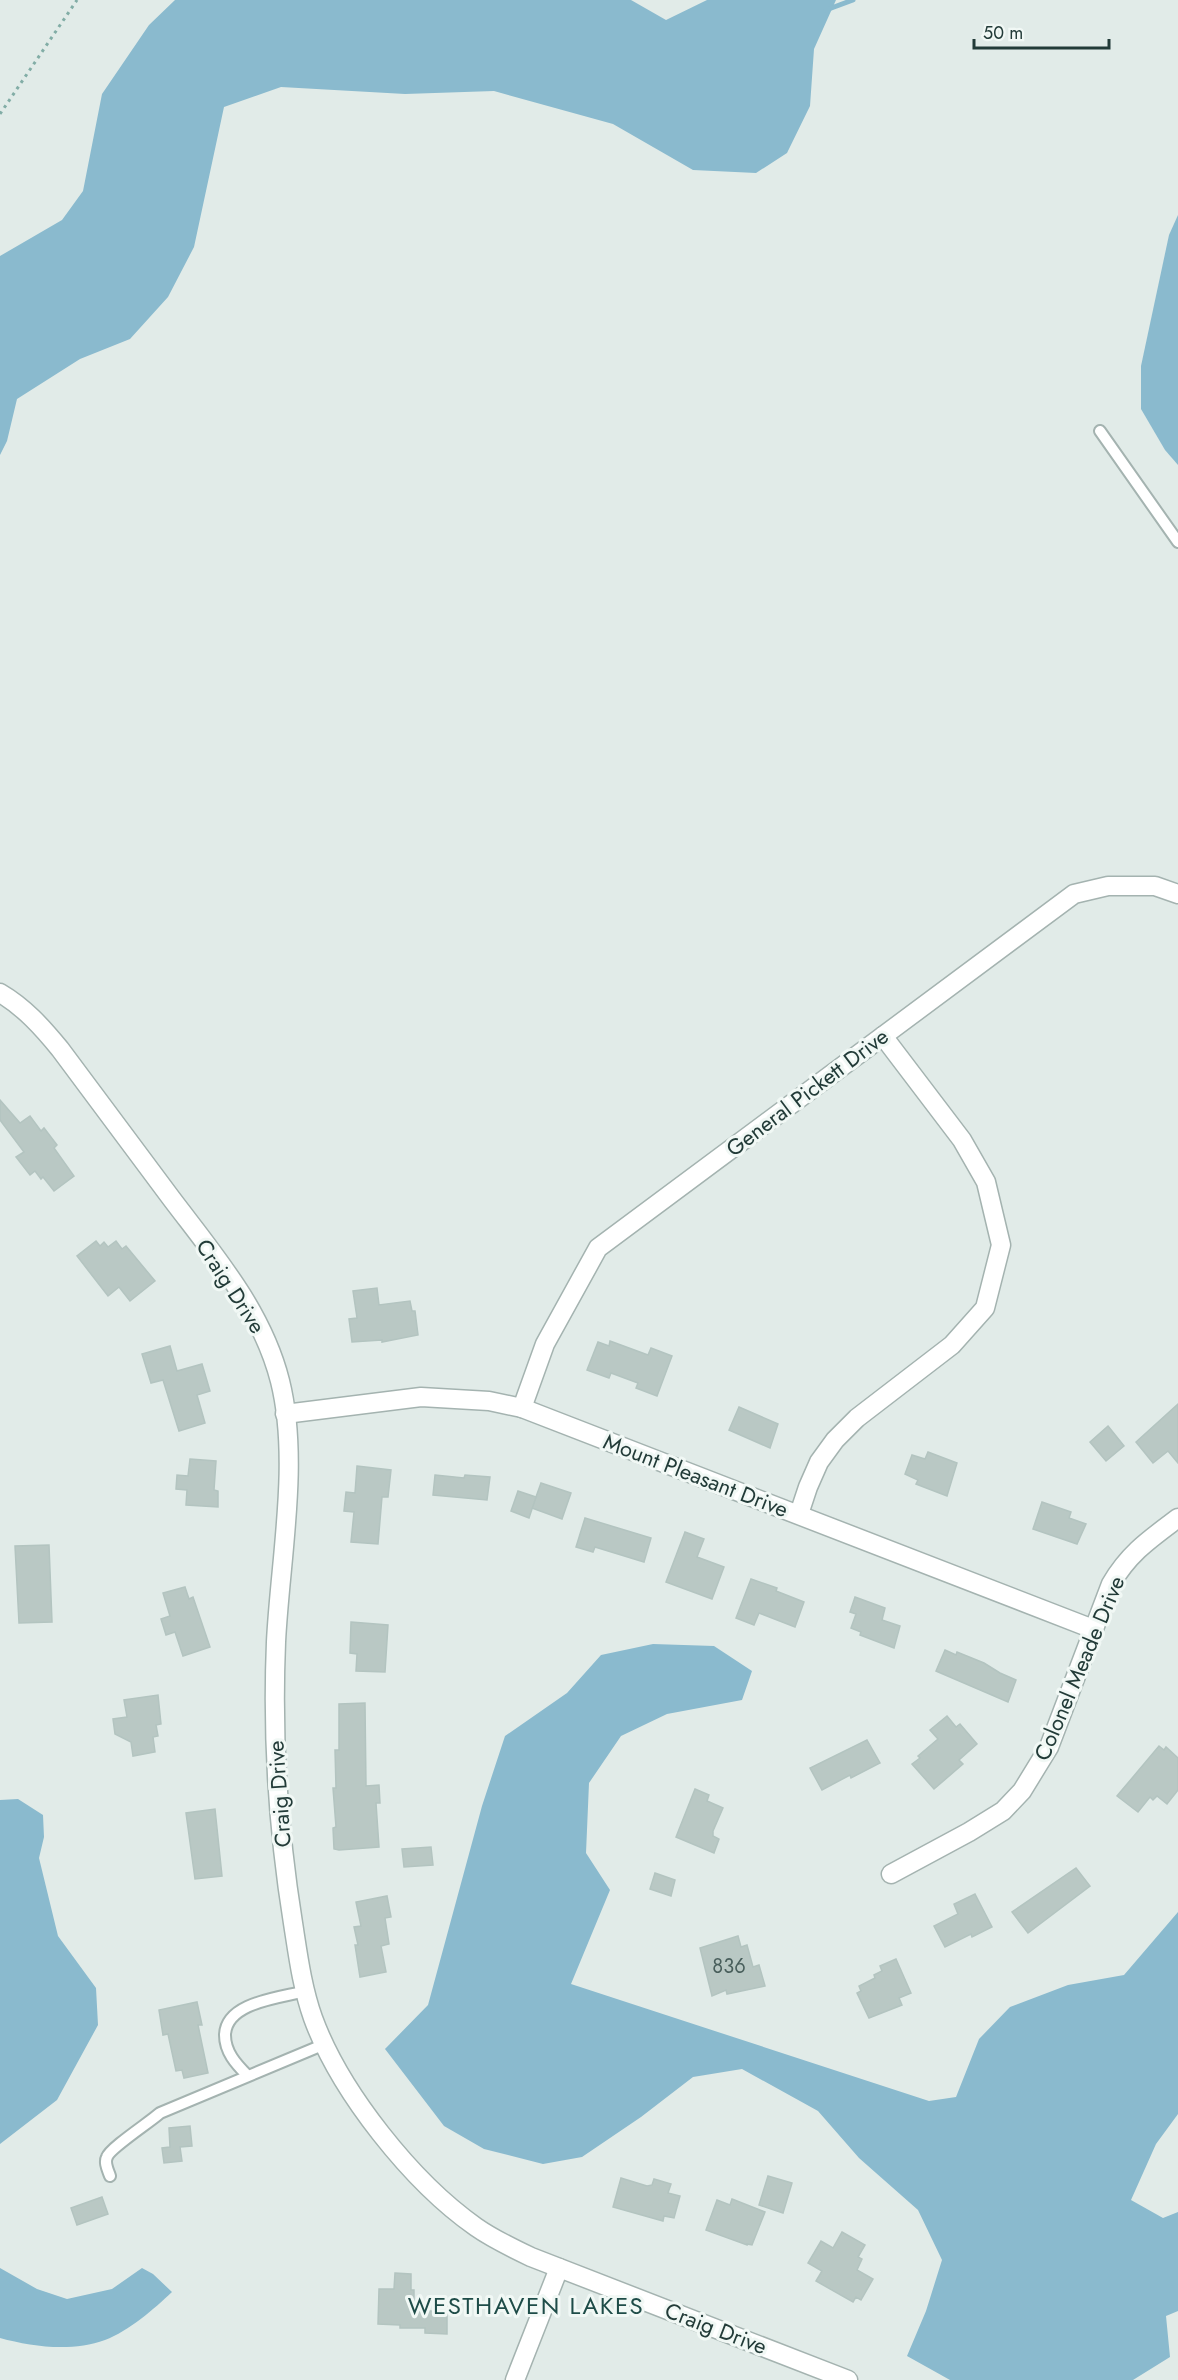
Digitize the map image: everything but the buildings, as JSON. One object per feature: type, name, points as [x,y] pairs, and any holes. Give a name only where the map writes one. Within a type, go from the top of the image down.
[{"type":"street","name":"General Pickett Drive","points":[[522,1408],[544,1344],[598,1248],[1074,894],[1108,886],[1155,886],[1178,894]]},
{"type":"street","name":"Craig Drive","points":[[0,993],[16,1003],[40,1025],[60,1049],[247,1302],[263,1332],[275,1364],[285,1414],[287,1505],[276,1642],[274,1712],[278,1812],[289,1897],[306,1991],[313,2017],[351,2093],[406,2162],[449,2205],[476,2227],[500,2242],[559,2268],[848,2380]]},
{"type":"street","points":[[799,1514],[819,1462],[835,1440],[857,1418],[952,1345],[985,1308],[1001,1245],[986,1182],[962,1140],[883,1036]]},
{"type":"street","name":"Mount Pleasant Drive","points":[[285,1414],[421,1397],[489,1401],[522,1408],[1093,1629]]},
{"type":"street","name":"Colonel Meade Drive","points":[[891,1874],[1003,1811],[1022,1791],[1049,1748],[1111,1584],[1123,1564],[1138,1547],[1178,1518]]},
{"type":"street","points":[[515,2380],[559,2268]]},
{"type":"lane","points":[[1100,431],[1178,542]]},
{"type":"lane","points":[[247,2075],[236,2064],[225,2040],[227,2025],[232,2015],[245,2007],[306,1991]]},
{"type":"lane","points":[[110,2176],[106,2166],[106,2157],[112,2149],[160,2114],[247,2075],[325,2044]]},
{"type":"path","points":[[0,114],[77,0]]},
{"type":"water","points":[[175,0],[631,0],[666,20],[707,0],[836,0],[814,49],[810,106],[787,153],[756,173],[693,170],[613,124],[494,91],[405,94],[281,87],[224,107],[194,247],[168,297],[130,339],[80,359],[17,399],[7,441],[0,455],[0,256],[62,220],[83,191],[102,94],[149,25]]},
{"type":"water","points":[[1178,215],[1178,465],[1165,450],[1141,409],[1141,366],[1169,235]]},
{"type":"water","points":[[653,1644],[714,1646],[752,1671],[742,1700],[667,1714],[621,1736],[589,1783],[586,1853],[610,1890],[571,1984],[929,2101],[956,2097],[979,2039],[1010,2007],[1068,1985],[1124,1975],[1178,1912],[1178,2114],[1156,2144],[1131,2200],[1163,2218],[1178,2212],[1178,2311],[1166,2316],[1170,2357],[1133,2380],[950,2380],[907,2356],[926,2311],[942,2260],[918,2210],[859,2158],[818,2111],[742,2069],[693,2077],[641,2117],[582,2157],[543,2164],[484,2149],[444,2126],[385,2049],[428,2005],[482,1806],[505,1736],[567,1693],[601,1655]]},
{"type":"water","points":[[18,1799],[43,1815],[44,1837],[39,1858],[58,1936],[96,1988],[98,2025],[57,2100],[0,2144],[0,1800]]},
{"type":"water","points":[[0,2268],[37,2289],[67,2299],[112,2289],[142,2268],[153,2274],[172,2292],[132,2325],[105,2340],[79,2346],[39,2346],[0,2338]]},
{"type":"waterway","points":[[826,10],[853,0]]},
{"type":"district","name":"WESTHAVEN LAKES","points":[[526,2305]]}]
